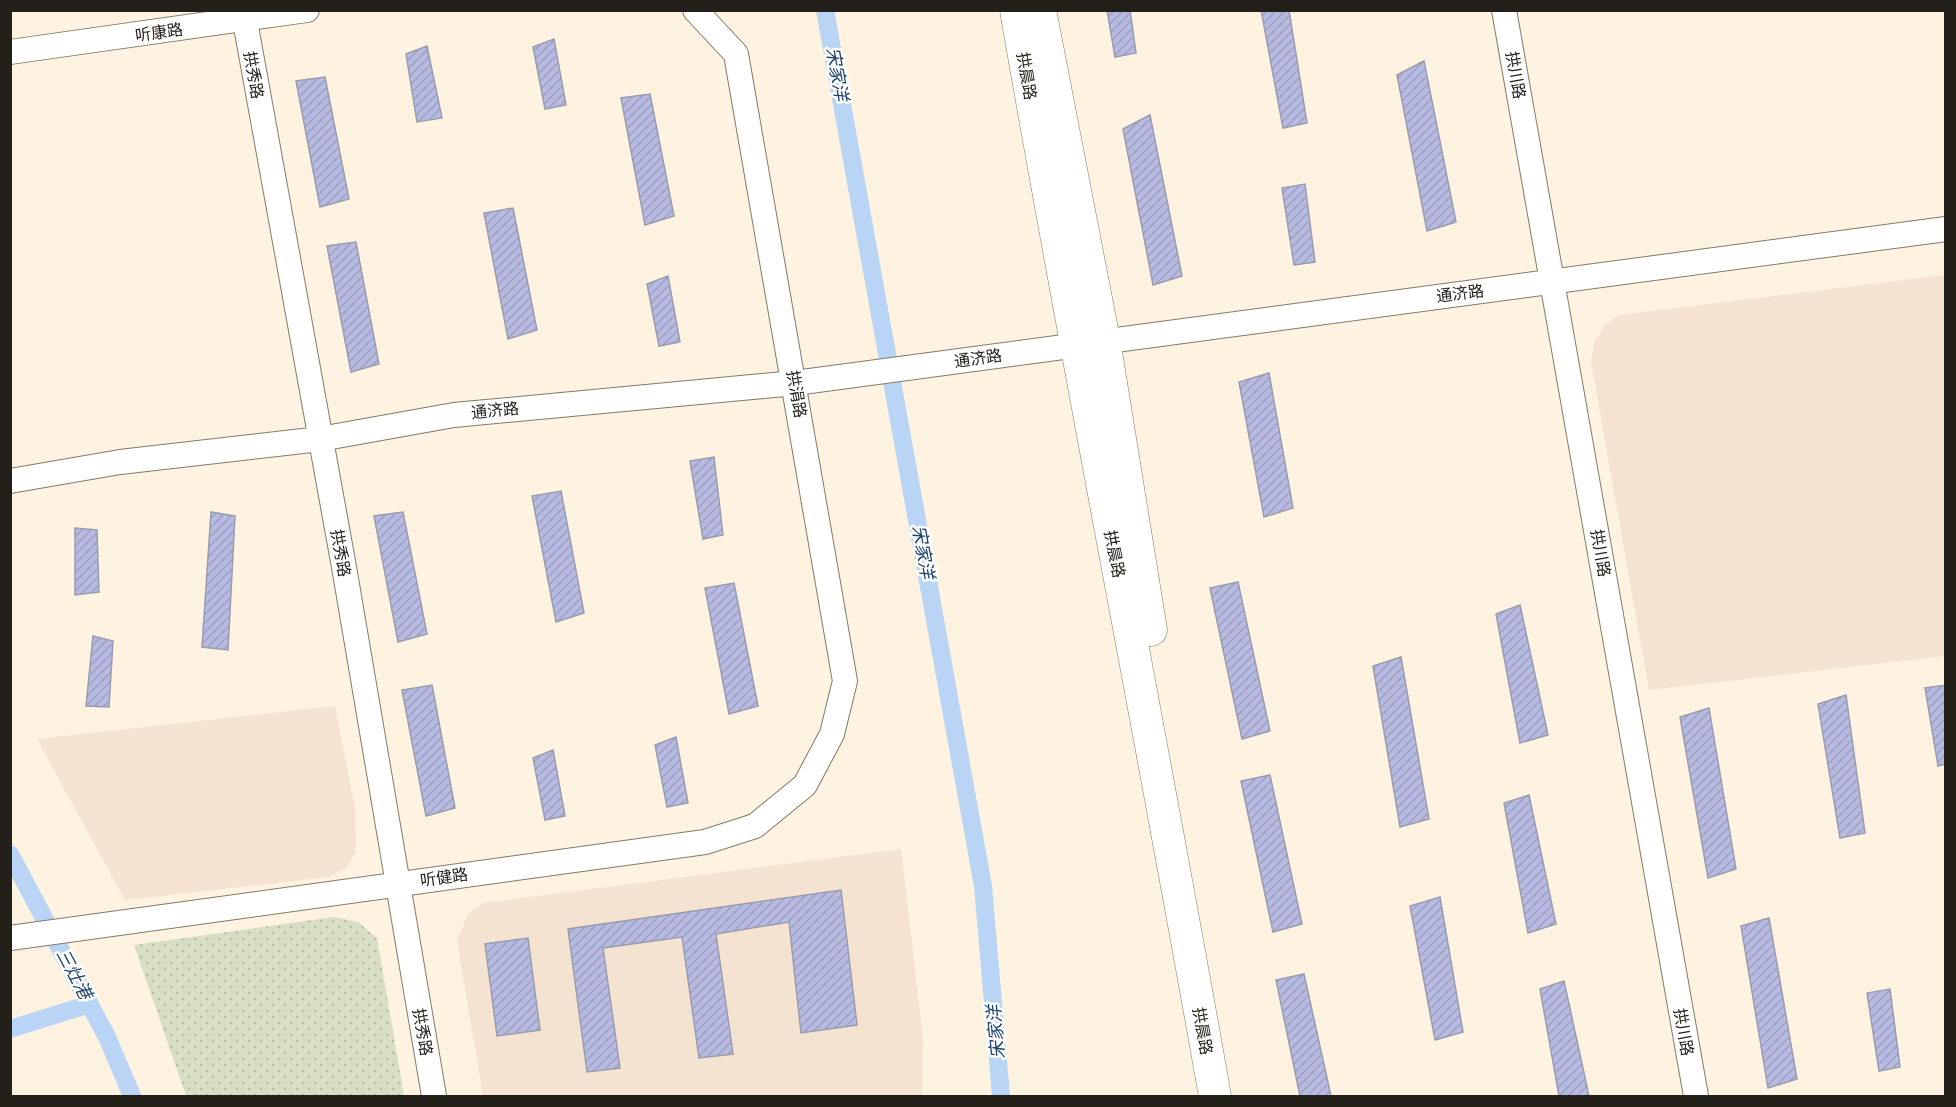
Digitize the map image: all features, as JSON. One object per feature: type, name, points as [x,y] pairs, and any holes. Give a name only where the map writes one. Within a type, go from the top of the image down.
[{"type":"main road","name":"拱晨路","points":[[1016,10],[1154,648],[1233,1096]]},
{"type":"main road","name":"拱晨路","points":[[1040,10],[1089,342],[1162,794],[1215,1096]]},
{"type":"street","name":"听康路","points":[[10,52],[243,15],[307,10]]},
{"type":"street","name":"拱涓路","points":[[695,10],[736,54],[845,681],[832,734]]},
{"type":"street","name":"拱川路","points":[[1504,10],[1696,1096]]},
{"type":"street","name":"拱秀路","points":[[243,15],[320,439],[434,1096]]},
{"type":"street","name":"通济路","points":[[10,481],[120,462],[320,439],[506,408],[795,383],[833,376],[1946,229]]},
{"type":"street","name":"听健路","points":[[10,938],[705,842],[755,826],[805,785],[832,734]]},
{"type":"shaded area","points":[[1945,275],[1945,656],[1649,690],[1591,362],[1595,341],[1605,325],[1619,315]]},
{"type":"shaded area","points":[[335,706],[355,809],[356,852],[346,868],[328,877],[125,900],[37,739]]},
{"type":"shaded area","points":[[901,849],[923,1038],[922,1096],[483,1096],[457,941],[469,912],[483,903]]},
{"type":"green space","points":[[334,917],[358,922],[377,938],[404,1096],[186,1096],[134,945]]},
{"type":"building","points":[[1107,10],[1130,10],[1136,53],[1115,57]]},
{"type":"building","points":[[1261,10],[1289,10],[1307,123],[1283,128]]},
{"type":"building","points":[[554,39],[566,105],[545,109],[533,47]]},
{"type":"building","points":[[427,46],[442,118],[417,122],[406,54]]},
{"type":"building","points":[[1424,61],[1456,222],[1427,231],[1397,75]]},
{"type":"building","points":[[325,77],[349,199],[320,207],[296,81]]},
{"type":"building","points":[[650,94],[674,216],[645,225],[621,98]]},
{"type":"building","points":[[1150,115],[1182,276],[1153,285],[1123,129]]},
{"type":"building","points":[[1305,184],[1315,262],[1294,265],[1282,188]]},
{"type":"building","points":[[513,208],[537,330],[508,339],[484,213]]},
{"type":"building","points":[[356,242],[379,364],[351,372],[327,246]]},
{"type":"building","points":[[668,276],[680,342],[659,346],[647,284]]},
{"type":"building","points":[[1269,373],[1293,508],[1264,517],[1239,382]]},
{"type":"building","points":[[714,457],[723,535],[703,539],[690,461]]},
{"type":"building","points":[[561,491],[584,613],[556,622],[532,496]]},
{"type":"building","points":[[211,512],[235,516],[228,650],[202,647]]},
{"type":"building","points":[[403,512],[427,634],[398,642],[374,516]]},
{"type":"building","points":[[75,528],[97,530],[99,592],[75,595]]},
{"type":"building","points":[[1238,582],[1270,731],[1242,739],[1210,588]]},
{"type":"building","points":[[734,583],[758,706],[729,714],[705,588]]},
{"type":"building","points":[[1520,605],[1548,735],[1520,743],[1496,614]]},
{"type":"building","points":[[93,636],[113,641],[109,707],[86,706]]},
{"type":"building","points":[[1401,657],[1429,819],[1400,827],[1373,666]]},
{"type":"building","points":[[432,685],[455,808],[426,816],[402,690]]},
{"type":"building","points":[[1946,685],[1946,764],[1938,766],[1925,688]]},
{"type":"building","points":[[1846,695],[1865,833],[1840,838],[1818,704]]},
{"type":"building","points":[[1709,708],[1736,869],[1708,878],[1680,717]]},
{"type":"building","points":[[676,737],[688,803],[667,807],[655,745]]},
{"type":"building","points":[[553,750],[565,816],[545,820],[533,758]]},
{"type":"building","points":[[1270,775],[1302,924],[1273,932],[1241,781]]},
{"type":"building","points":[[1529,795],[1556,924],[1528,933],[1504,803]]},
{"type":"building","points":[[841,890],[857,1025],[801,1033],[789,922],[716,934],[733,1054],[699,1058],[682,937],[603,948],[620,1068],[587,1072],[568,929]]},
{"type":"building","points":[[1440,897],[1463,1032],[1435,1040],[1410,906]]},
{"type":"building","points":[[1769,918],[1797,1079],[1768,1088],[1741,926]]},
{"type":"building","points":[[528,938],[540,1030],[497,1036],[485,944]]},
{"type":"building","points":[[1304,974],[1331,1096],[1300,1096],[1276,980]]},
{"type":"building","points":[[1564,981],[1589,1096],[1559,1096],[1540,989]]},
{"type":"building","points":[[1890,989],[1900,1067],[1879,1071],[1867,993]]},
{"type":"waterway","name":"宋家洋","points":[[825,10],[983,886],[1001,1096]]},
{"type":"waterway","name":"三灶港","points":[[10,854],[107,1037],[132,1096]]},
{"type":"waterway","points":[[10,1029],[90,1004]]}]
